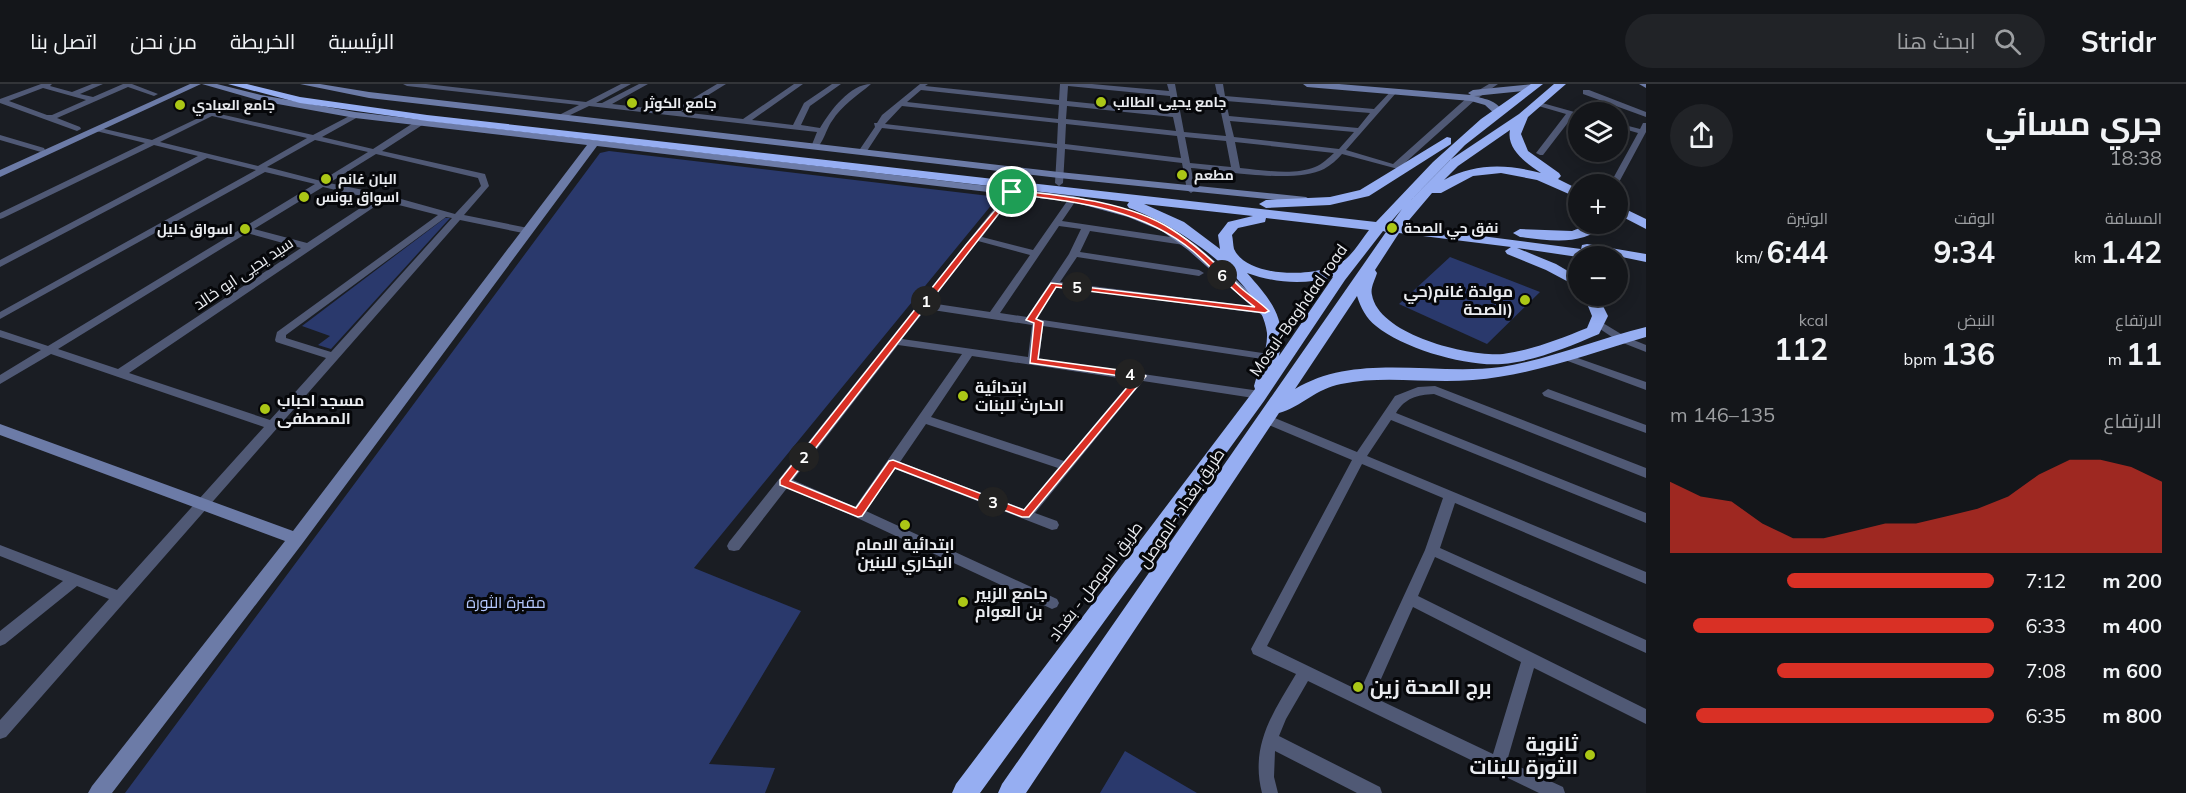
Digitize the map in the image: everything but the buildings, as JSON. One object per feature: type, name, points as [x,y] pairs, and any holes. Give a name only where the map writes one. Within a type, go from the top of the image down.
[{"type":"highway","points":[[270,84],[349,100],[832,168],[1416,231],[1568,252]]},
{"type":"highway","name":"Mosul-Baghdad road","points":[[1266,408],[1352,261],[1374,249],[1401,210],[1424,197],[1454,163],[1524,116],[1561,84]]},
{"type":"highway","points":[[1401,210],[1440,160],[1493,116],[1535,86]]},
{"type":"highway","points":[[232,87],[423,120],[1059,179],[1446,227],[1646,258]]},
{"type":"highway","points":[[337,106],[349,100]]},
{"type":"highway","points":[[1241,203],[1330,201],[1353,197],[1373,189],[1468,127],[1493,116]]},
{"type":"highway","points":[[1524,116],[1515,133],[1521,150],[1541,167],[1568,183]]},
{"type":"highway","points":[[1424,197],[1465,175],[1488,170],[1532,175],[1568,188]]},
{"type":"highway","points":[[1074,195],[1143,208],[1184,229],[1234,270],[1257,295],[1268,313],[1275,337],[1269,357],[1266,408],[1319,382],[1337,377],[1372,373],[1499,372],[1569,358],[1646,332]]},
{"type":"highway","points":[[1628,215],[1646,225]]},
{"type":"highway","points":[[1326,221],[1269,218],[1241,221],[1228,229],[1225,242],[1227,249],[1238,262],[1258,272],[1281,278],[1305,278],[1328,274],[1352,261]]},
{"type":"highway","points":[[1446,227],[1568,234]]},
{"type":"highway","points":[[1416,231],[1503,248],[1541,262],[1568,277]]},
{"type":"highway","points":[[1374,249],[1364,294],[1368,306],[1392,329],[1417,344],[1476,359],[1499,359],[1553,349],[1593,332],[1599,316],[1595,306]]},
{"type":"highway","name":"طريق بغداد -الموصل","points":[[1011,793],[1374,249]]},
{"type":"highway","points":[[1628,262],[1646,265]]},
{"type":"highway","name":"طريق الموصل - بغداد","points":[[965,793],[1266,408]]},
{"type":"main road","points":[[0,168],[184,84]]},
{"type":"main road","points":[[0,174],[197,84]]},
{"type":"main road","points":[[206,84],[232,87],[355,115],[423,120]]},
{"type":"main road","points":[[304,84],[401,99],[862,152],[1059,179],[1330,201]]},
{"type":"main road","points":[[1307,84],[1475,96],[1535,86]]},
{"type":"main road","points":[[1363,84],[1475,96],[1492,105],[1493,116]]},
{"type":"main road","points":[[99,793],[296,539],[528,231],[605,137]]},
{"type":"main road","points":[[1074,195],[1131,213],[1167,230],[1268,313]]},
{"type":"main road","points":[[0,429],[296,539]]},
{"type":"street","points":[[73,94],[99,84]]},
{"type":"street","points":[[564,116],[627,84]]},
{"type":"street","points":[[605,105],[644,84]]},
{"type":"street","points":[[674,113],[722,84]]},
{"type":"street","points":[[745,121],[799,84]]},
{"type":"street","points":[[796,127],[807,105],[837,84]]},
{"type":"street","points":[[815,147],[821,130],[835,108],[867,84]]},
{"type":"street","points":[[1059,179],[1064,84]]},
{"type":"street","points":[[1070,84],[1173,94]]},
{"type":"street","points":[[1172,84],[1191,190]]},
{"type":"street","points":[[1219,84],[1236,170]]},
{"type":"street","points":[[900,104],[1339,151],[1395,167],[1475,96],[1494,84]]},
{"type":"street","points":[[1,101],[45,85],[94,100]]},
{"type":"street","points":[[49,118],[128,85],[154,94]]},
{"type":"street","points":[[401,99],[414,85],[821,130]]},
{"type":"street","points":[[862,152],[877,125],[922,86],[1177,115]]},
{"type":"street","points":[[0,90],[23,93]]},
{"type":"street","points":[[877,125],[1061,146],[1236,170],[1313,170],[1321,167],[1339,151],[1393,91]]},
{"type":"street","points":[[1586,92],[1646,115]]},
{"type":"street","points":[[1222,98],[1375,111]]},
{"type":"street","points":[[1,101],[77,129]]},
{"type":"street","points":[[1538,103],[1568,112]]},
{"type":"street","points":[[0,216],[211,114],[377,150],[482,176],[485,186],[452,215],[281,334],[280,339],[333,356]]},
{"type":"street","points":[[0,316],[355,115]]},
{"type":"street","points":[[1226,118],[1358,129]]},
{"type":"street","points":[[0,380],[423,120]]},
{"type":"street","points":[[1540,153],[1568,122]]},
{"type":"street","points":[[1619,174],[1644,129],[1628,127]]},
{"type":"street","points":[[99,129],[452,215],[528,231]]},
{"type":"street","points":[[0,137],[41,150]]},
{"type":"street","points":[[0,264],[206,155]]},
{"type":"street","points":[[734,546],[1014,188]]},
{"type":"street","points":[[994,314],[1058,223],[1074,195]]},
{"type":"street","name":"سيد يحيى ابو خالد","points":[[119,374],[384,198]]},
{"type":"street","points":[[0,732],[333,356],[452,215]]},
{"type":"street","points":[[1058,223],[1184,242]]},
{"type":"street","points":[[1033,361],[1034,321],[1074,254],[1087,227]]},
{"type":"street","points":[[246,230],[310,247]]},
{"type":"street","points":[[976,238],[1036,255]]},
{"type":"street","points":[[1074,254],[1199,273]]},
{"type":"street","points":[[1054,285],[1268,313]]},
{"type":"street","points":[[923,305],[1269,357]]},
{"type":"street","points":[[1598,323],[1622,339],[1646,349]]},
{"type":"street","points":[[0,333],[271,425]]},
{"type":"street","points":[[894,342],[1141,376],[1266,408],[1360,457],[1645,574]]},
{"type":"street","points":[[858,513],[969,353]]},
{"type":"street","points":[[1569,358],[1646,386]]},
{"type":"street","points":[[1026,514],[1141,376]]},
{"type":"street","points":[[1557,793],[1258,649],[1360,457],[1399,399],[1418,391],[1435,390],[1646,473]]},
{"type":"street","points":[[1548,393],[1646,429]]},
{"type":"street","points":[[1390,415],[1646,518]]},
{"type":"street","points":[[924,418],[1067,466]]},
{"type":"street","points":[[893,464],[1052,525]]},
{"type":"street","points":[[784,482],[858,513],[1052,603]]},
{"type":"street","points":[[1364,699],[1432,550],[1451,495]]},
{"type":"street","points":[[0,550],[120,597]]},
{"type":"street","points":[[1432,550],[1646,647]]},
{"type":"street","points":[[0,640],[74,580]]},
{"type":"street","points":[[1410,599],[1646,717]]},
{"type":"street","points":[[1498,764],[1529,659]]},
{"type":"street","points":[[1270,793],[1263,765],[1269,739],[1306,671]]},
{"type":"street","points":[[1269,739],[1374,793]]},
{"type":"green space","name":"مقبرة الثورة","points":[[609,151],[998,197],[694,568],[801,611],[709,764],[775,768],[765,793],[125,793],[600,153]]},
{"type":"green space","points":[[445,218],[450,218],[331,349],[318,345],[330,336],[302,326]]},
{"type":"green space","points":[[1450,257],[1540,292],[1487,344],[1399,304]]},
{"type":"green space","points":[[1125,751],[1197,793],[1100,793]]},
{"type":"place","name":"جامع يحيى الطالب","points":[[1101,102]]},
{"type":"place","name":"جامع الكوثر","points":[[632,103]]},
{"type":"place","name":"جامع العبادي","points":[[180,105]]},
{"type":"place","name":"مطعم","points":[[1182,175]]},
{"type":"place","name":"البان غانم","points":[[326,179]]},
{"type":"place","name":"اسواق يونس","points":[[304,197]]},
{"type":"place","name":"نفق حي الصحة","points":[[1392,228]]},
{"type":"place","name":"اسواق خليل","points":[[245,229]]},
{"type":"place","name":"مولدة غانم(حي الصحة)","points":[[1525,300]]},
{"type":"place","name":"ابتدائية الحارث للبنات","points":[[963,396]]},
{"type":"place","name":"مسجد احباب المصطفى","points":[[265,409]]},
{"type":"place","name":"ابتدائية الامام البخاري للبنين","points":[[905,525]]},
{"type":"place","name":"جامع الزبير بن العوام","points":[[963,602]]},
{"type":"place","name":"برج الصحة زين","points":[[1358,687]]},
{"type":"place","name":"ثانوية الثورة للبنات","points":[[1590,755]]},
{"type":"route","points":[[1012,192],[1073,199],[1131,213],[1167,230],[1195,249],[1265,311],[1054,285],[1030,320],[1038,322],[1033,361],[1141,376],[1026,514],[893,464],[858,513],[784,482],[968,246],[1012,192]]}]
